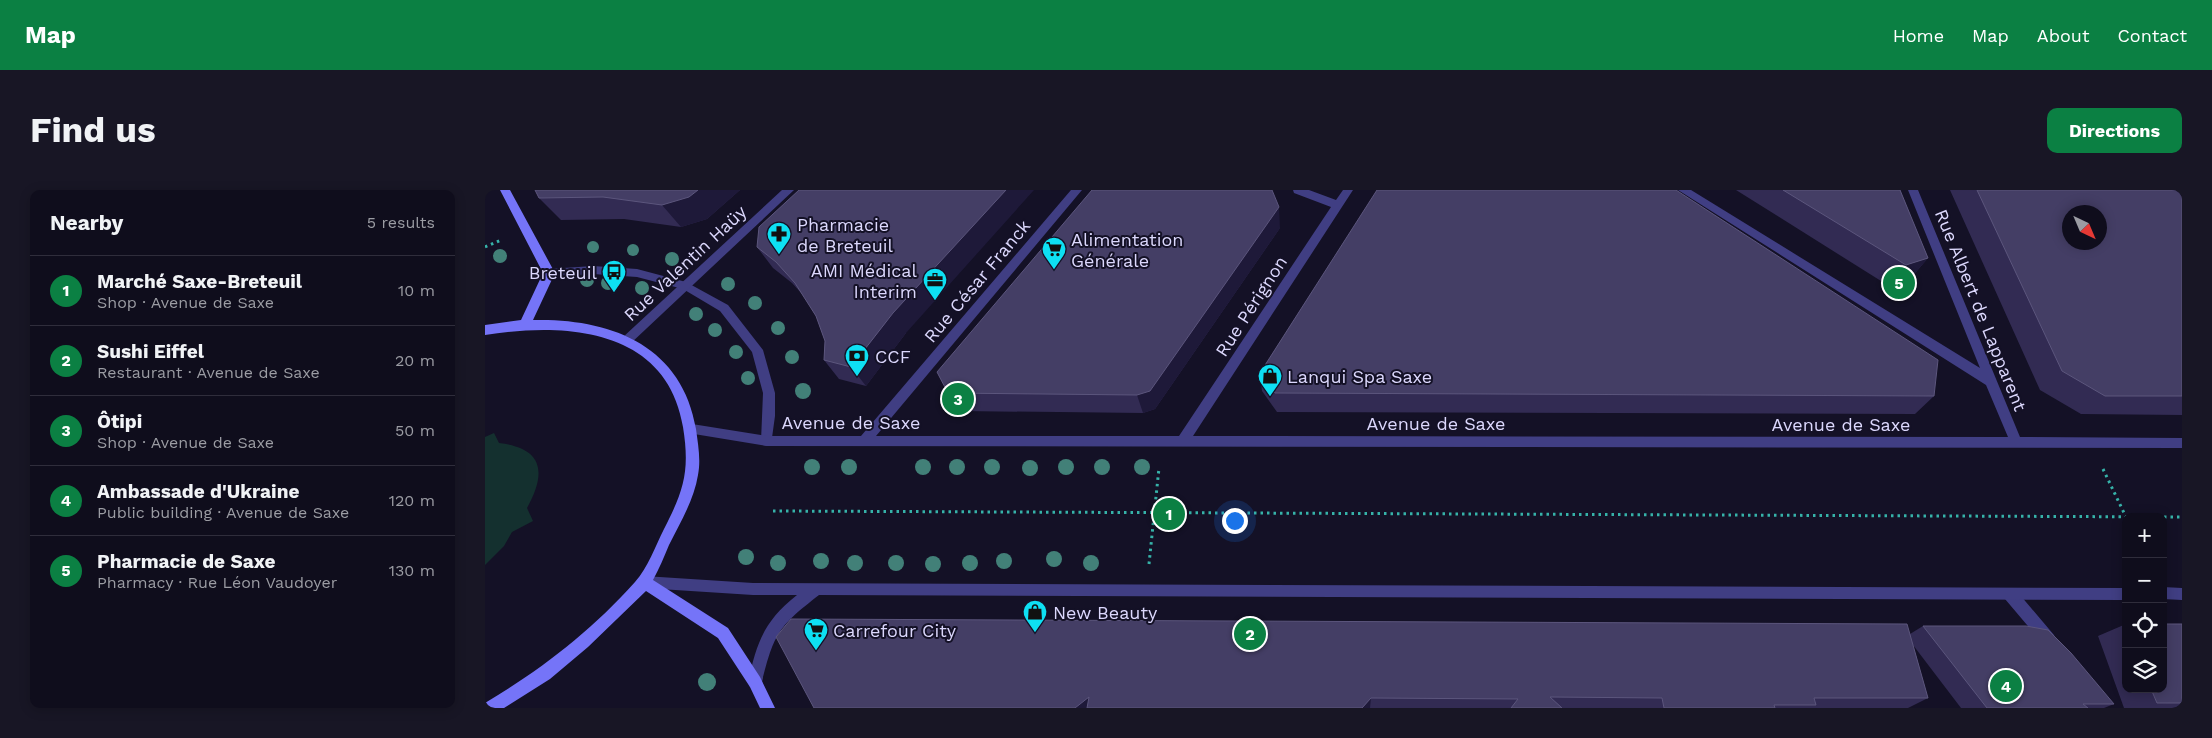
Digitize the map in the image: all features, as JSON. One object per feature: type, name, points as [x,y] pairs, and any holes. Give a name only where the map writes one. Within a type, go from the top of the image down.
[{"type":"street","points":[[505,190],[549,274]]},
{"type":"street","name":"Rue Valentin Haüy","points":[[626,340],[789,190]]},
{"type":"street","name":"Rue César Franck","points":[[864,440],[1077,190]]},
{"type":"street","points":[[1297,190],[1339,205]]},
{"type":"street","name":"Rue Pérignon","points":[[1183,441],[1348,190]]},
{"type":"street","points":[[1683,190],[1992,382]]},
{"type":"street","name":"Rue Albert de Lapparent","points":[[1913,190],[2016,443]]},
{"type":"street","points":[[549,274],[593,270],[637,272],[686,286],[724,308],[757,350],[769,392],[767,441]]},
{"type":"street","points":[[525,324],[549,274]]},
{"type":"street","points":[[485,330],[525,324],[581,326],[605,331],[626,340],[651,356],[671,376],[684,400],[691,428],[693,468],[684,503],[644,582],[584,642],[537,680],[490,708]]},
{"type":"street","name":"Avenue de Saxe","points":[[691,428],[767,441],[2182,443]]},
{"type":"street","points":[[644,582],[753,589],[2122,594]]},
{"type":"street","points":[[644,582],[723,633],[755,682],[768,708]]},
{"type":"street","points":[[755,682],[765,643],[774,627],[786,614],[817,589]]},
{"type":"street","points":[[2010,594],[2057,650]]},
{"type":"street","points":[[2167,594],[2182,594]]},
{"type":"path","points":[[485,247],[501,240]]},
{"type":"path","points":[[1148,574],[1153,511],[1160,460]]},
{"type":"path","points":[[2099,461],[2123,513]]},
{"type":"path","points":[[773,511],[1153,511],[2122,517]]},
{"type":"path","points":[[2167,517],[2182,517]]},
{"type":"green space","points":[[494,433],[499,443],[525,450],[532,456],[537,464],[539,473],[527,508],[533,521],[512,532],[504,546],[485,565],[485,437]]},
{"type":"building","points":[[535,190],[698,190],[689,197],[662,205],[603,197],[539,198]]},
{"type":"building","points":[[799,190],[1006,190],[893,313],[851,367],[824,360],[825,341],[816,316],[795,283],[776,262],[757,247],[759,227]]},
{"type":"building","points":[[1092,190],[1272,190],[1279,207],[1150,391],[1137,395],[948,393],[937,372]]},
{"type":"building","points":[[1377,190],[1676,190],[1938,360],[1934,396],[1275,393],[1260,373]]},
{"type":"building","points":[[1783,190],[1900,190],[1928,258],[1906,265]]},
{"type":"building","points":[[1977,190],[2182,190],[2182,396],[2105,396],[2062,371]]},
{"type":"building","points":[[791,619],[1907,624],[1928,698],[1814,698],[1816,705],[1774,705],[1775,708],[1664,708],[1662,698],[1550,697],[1562,708],[1511,708],[1518,699],[1371,698],[1362,708],[1087,708],[1089,697],[1075,708],[814,708],[776,637]]},
{"type":"building","points":[[2167,624],[2182,624],[2182,703],[2157,703],[2153,693],[2167,693]]},
{"type":"building","points":[[1923,626],[2026,626],[2048,630],[2071,653],[2114,704],[2083,704],[2088,708],[1987,708]]},
{"type":"place","name":"Pharmacie de Breteuil","points":[[779,255]]},
{"type":"place","name":"Alimentation Générale","points":[[1054,270]]},
{"type":"place","name":"Pharmacie de Saxe","points":[[1899,283]]},
{"type":"place","name":"Breteuil","points":[[614,293]]},
{"type":"place","name":"AMI Médical Interim","points":[[935,301]]},
{"type":"place","name":"CCF","points":[[857,377]]},
{"type":"place","name":"Lanqui Spa Saxe","points":[[1270,397]]},
{"type":"place","name":"Ôtipi","points":[[958,399]]},
{"type":"place","name":"Marché Saxe-Breteuil","points":[[1169,514]]},
{"type":"place","name":"New Beauty","points":[[1035,633]]},
{"type":"place","name":"Sushi Eiffel","points":[[1250,634]]},
{"type":"place","name":"Carrefour City","points":[[816,651]]},
{"type":"place","name":"Ambassade d'Ukraine","points":[[2006,686]]}]
